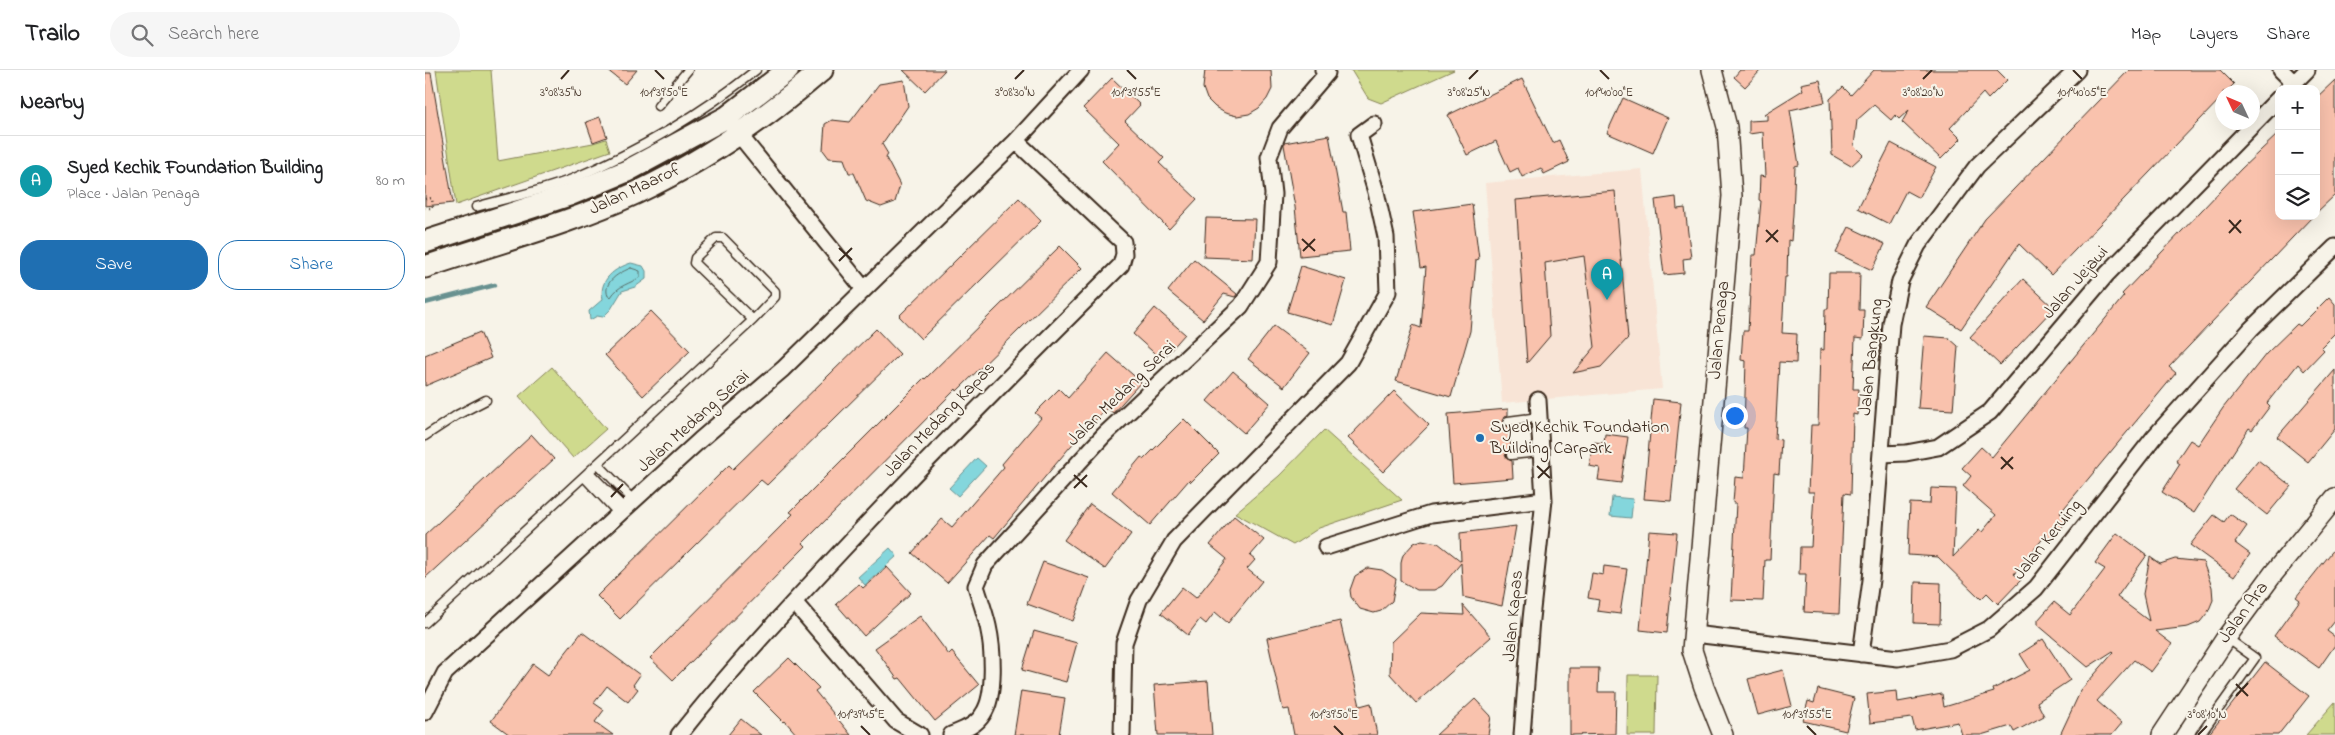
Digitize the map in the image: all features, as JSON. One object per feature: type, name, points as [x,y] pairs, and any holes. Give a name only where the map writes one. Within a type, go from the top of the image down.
[{"type":"main road","name":"Jalan Maarof","points":[[425,242],[475,217],[569,195],[627,171],[727,117],[788,70]]},
{"type":"main road","name":"Jalan Maarof","points":[[425,267],[583,214],[635,193],[683,169],[739,135],[783,103],[822,70]]},
{"type":"street","name":"Jalan Medang Serai","points":[[425,712],[445,673],[626,508],[783,369],[1016,141],[1081,70]]},
{"type":"street","name":"Jalan Medang Serai","points":[[951,735],[970,727],[984,714],[991,695],[992,663],[989,628],[975,586],[985,565],[1103,436],[1241,306],[1269,262],[1273,194],[1269,157],[1280,128],[1327,73],[1323,70]]},
{"type":"street","name":"Jalan Penaga","points":[[1712,70],[1727,127],[1732,196],[1692,650],[1723,735]]},
{"type":"street","name":"Jalan Bangkung","points":[[1861,654],[1871,580],[1891,324],[1900,281],[1918,245],[1977,166],[2077,70]]},
{"type":"street","points":[[2281,70],[2290,85]]},
{"type":"street","points":[[2292,85],[2307,70]]},
{"type":"street","name":"Jalan Jejawi","points":[[1881,454],[1906,453],[1938,447],[1990,412],[2107,274],[2275,102]]},
{"type":"street","points":[[727,117],[739,135],[864,289]]},
{"type":"street","points":[[1122,735],[1124,643],[1139,600],[1174,540],[1348,362],[1389,292],[1387,237],[1359,135],[1375,124]]},
{"type":"street","name":"Jalan Medang Kapas","points":[[679,735],[750,648],[968,417],[1121,265],[1124,254],[1123,242],[1016,141]]},
{"type":"street","points":[[425,234],[475,217]]},
{"type":"street","name":"Jalan Keruing","points":[[1694,634],[1898,658],[1950,649],[1989,629],[2036,588],[2154,437],[2244,336],[2335,247]]},
{"type":"street","name":"Jalan Kapas","points":[[1522,735],[1544,500],[1537,400]]},
{"type":"street","name":"Jalan Ara","points":[[2161,735],[2273,574],[2335,498]]},
{"type":"street","points":[[1326,547],[1431,514],[1544,500]]},
{"type":"street","points":[[794,602],[896,721],[920,735]]},
{"type":"lane","points":[[659,106],[688,70]]},
{"type":"lane","points":[[475,217],[570,180],[625,154],[692,117],[756,70]]},
{"type":"lane","points":[[425,623],[753,320],[775,297],[775,291],[723,238],[716,238],[695,258],[695,263],[753,320]]},
{"type":"lane","points":[[425,436],[457,415],[486,400]]},
{"type":"lane","points":[[1509,421],[1539,417]]},
{"type":"lane","points":[[1511,455],[1540,452]]},
{"type":"lane","points":[[598,464],[626,508]]},
{"type":"lane","points":[[587,474],[626,508]]},
{"type":"lane","points":[[2200,735],[2255,658],[2227,638]]},
{"type":"path","points":[[425,199],[432,198],[433,208],[425,208]]},
{"type":"shaded area","points":[[1642,169],[1662,389],[1502,403],[1485,183]]},
{"type":"green space","points":[[436,70],[491,70],[498,161],[606,139],[610,151],[456,205]]},
{"type":"green space","points":[[1351,70],[1454,70],[1381,103],[1368,98]]},
{"type":"green space","points":[[552,367],[606,429],[573,458],[519,396]]},
{"type":"green space","points":[[1324,430],[1402,500],[1319,528],[1293,545],[1235,513],[1279,476]]},
{"type":"green space","points":[[1628,675],[1657,675],[1656,735],[1627,735]]},
{"type":"green space","points":[[2335,702],[2335,735],[2306,735]]},
{"type":"water","points":[[631,263],[643,266],[646,271],[646,279],[635,287],[622,291],[611,309],[603,317],[597,316],[590,320],[589,311],[603,299],[602,292],[605,281],[619,268]]},
{"type":"water","points":[[977,458],[986,466],[958,496],[949,488]]},
{"type":"water","points":[[1612,497],[1633,499],[1631,518],[1610,516]]},
{"type":"water","points":[[890,548],[897,556],[865,585],[858,577]]},
{"type":"building","points":[[607,70],[637,70],[625,84]]},
{"type":"building","points":[[903,70],[945,70],[925,91]]},
{"type":"building","points":[[1205,70],[1271,70],[1272,89],[1267,99],[1259,108],[1249,114],[1237,116],[1225,113],[1207,99],[1203,88]]},
{"type":"building","points":[[1740,70],[1761,70],[1745,87],[1734,77]]},
{"type":"building","points":[[1874,70],[1997,70],[2007,80],[1988,99],[1983,93],[1950,128],[1961,139],[1941,159],[1902,122],[1909,110],[1899,119],[1895,115],[1891,120],[1874,105],[1857,120],[1854,146],[1863,155],[1851,166],[1832,155],[1830,99],[1843,87],[1851,95]]},
{"type":"building","points":[[2129,70],[2220,70],[2234,84],[2215,85],[2215,104],[2051,275],[2019,244],[1961,329],[1926,307],[1985,219]]},
{"type":"building","points":[[425,73],[431,73],[453,203],[425,206]]},
{"type":"building","points":[[1112,78],[1140,105],[1125,121],[1164,158],[1159,163],[1197,199],[1169,229],[1102,161],[1119,143],[1083,108]]},
{"type":"building","points":[[1522,79],[1553,143],[1559,140],[1569,162],[1544,174],[1541,168],[1522,177],[1518,168],[1510,172],[1496,141],[1467,155],[1448,115]]},
{"type":"building","points":[[904,80],[908,106],[882,144],[888,154],[886,158],[900,185],[895,202],[881,207],[866,201],[854,173],[849,173],[844,159],[829,158],[823,150],[825,124],[832,120],[850,122],[879,84]]},
{"type":"building","points":[[1820,80],[1825,102],[1790,110],[1799,165],[1795,166],[1791,241],[1788,240],[1782,333],[1797,334],[1796,363],[1779,362],[1775,439],[1781,440],[1779,474],[1774,473],[1770,560],[1765,560],[1763,601],[1731,600],[1736,503],[1733,503],[1735,477],[1744,478],[1747,428],[1744,428],[1746,361],[1741,360],[1743,331],[1748,331],[1752,255],[1756,255],[1761,201],[1759,200],[1760,176],[1765,177],[1763,132],[1749,134],[1749,121],[1767,120],[1767,115],[1764,114],[1803,90],[1801,84]]},
{"type":"building","points":[[2335,80],[2335,195],[2320,209],[2320,130],[2320,94]]},
{"type":"building","points":[[1623,98],[1668,118],[1653,153],[1607,133]]},
{"type":"building","points":[[600,117],[607,137],[593,142],[586,122]]},
{"type":"building","points":[[1329,135],[1343,212],[1346,212],[1350,251],[1300,256],[1295,207],[1284,143]]},
{"type":"building","points":[[2275,137],[2275,220],[2309,220],[2169,367],[2176,373],[2060,513],[2068,520],[2051,540],[2045,536],[2014,574],[2021,580],[1998,604],[1987,593],[1981,599],[1938,557],[1908,555],[1910,503],[1930,504],[1931,488],[1956,489],[1953,557],[1979,530],[1982,532],[1996,515],[1963,486],[1971,476],[1962,468],[1981,447],[1992,457],[2124,296],[2122,294],[2241,169]]},
{"type":"building","points":[[1891,143],[1936,167],[1919,198],[1906,191],[1889,224],[1858,208]]},
{"type":"building","points":[[1615,191],[1628,338],[1601,367],[1573,373],[1595,347],[1584,256],[1545,263],[1550,336],[1527,363],[1516,200]]},
{"type":"building","points":[[1676,197],[1677,209],[1685,208],[1691,258],[1683,259],[1684,273],[1664,275],[1655,200]]},
{"type":"building","points":[[1019,198],[1041,221],[921,339],[899,316]]},
{"type":"building","points":[[1472,204],[1479,259],[1476,260],[1470,331],[1451,397],[1396,381],[1413,325],[1421,328],[1426,267],[1421,268],[1413,212]]},
{"type":"building","points":[[1206,218],[1255,219],[1253,259],[1204,257]]},
{"type":"building","points":[[1849,227],[1885,244],[1872,270],[1836,253]]},
{"type":"building","points":[[1060,246],[1082,268],[957,391],[956,389],[803,543],[806,546],[673,680],[650,658],[793,514],[790,512]]},
{"type":"building","points":[[1194,259],[1237,294],[1235,297],[1224,294],[1203,320],[1168,291]]},
{"type":"building","points":[[1301,266],[1346,280],[1333,325],[1287,312]]},
{"type":"building","points":[[1829,273],[1860,273],[1859,310],[1864,310],[1863,339],[1855,338],[1853,389],[1859,389],[1857,415],[1853,414],[1851,494],[1844,493],[1839,614],[1804,612],[1806,574],[1799,574],[1800,547],[1811,547],[1814,492],[1808,492],[1811,425],[1818,425],[1820,349],[1824,350],[1825,309],[1828,309]]},
{"type":"building","points":[[2023,279],[2054,308],[2000,365],[1970,337]]},
{"type":"building","points":[[2329,297],[2335,304],[2335,333],[2321,347],[2324,350],[2304,371],[2298,364],[2267,403],[2270,406],[2252,430],[2249,428],[2194,513],[2162,492],[2180,464],[2176,461],[2190,440],[2198,445],[2223,408],[2266,354],[2297,324],[2300,326]]},
{"type":"building","points":[[1155,308],[1185,334],[1162,360],[1133,334]]},
{"type":"building","points":[[651,311],[690,351],[643,396],[605,355]]},
{"type":"building","points":[[1274,326],[1310,353],[1284,387],[1248,359]]},
{"type":"building","points":[[876,329],[900,354],[767,485],[761,480],[620,619],[597,596],[729,465],[733,469]]},
{"type":"building","points":[[480,332],[491,358],[425,386],[425,355]]},
{"type":"building","points":[[1924,336],[1949,338],[1958,346],[1953,410],[1918,408]]},
{"type":"building","points":[[1108,353],[1141,382],[1113,413],[1107,408],[1070,447],[994,538],[990,535],[947,583],[912,553],[942,519],[952,527],[1004,467],[1002,464],[1041,418],[1035,413],[1059,389],[1068,398]]},
{"type":"building","points":[[2335,370],[2335,429],[2308,462],[2277,437]]},
{"type":"building","points":[[1233,371],[1270,403],[1244,433],[1207,401]]},
{"type":"building","points":[[1394,391],[1429,425],[1383,472],[1348,438]]},
{"type":"building","points":[[1653,399],[1681,402],[1671,501],[1644,499]]},
{"type":"building","name":"Syed Kechik Foundation Building Carpark","points":[[1508,409],[1508,415],[1502,421],[1504,425],[1509,427],[1511,449],[1505,455],[1507,459],[1512,461],[1513,478],[1453,483],[1448,414]]},
{"type":"building","points":[[1184,419],[1219,454],[1191,482],[1189,480],[1150,525],[1112,492],[1141,457],[1144,459]]},
{"type":"building","points":[[1605,434],[1628,437],[1621,483],[1598,480],[1600,468],[1589,466],[1593,442],[1604,443]]},
{"type":"building","points":[[532,435],[554,459],[425,578],[425,535]]},
{"type":"building","points":[[2258,460],[2291,486],[2267,515],[2234,489]]},
{"type":"building","points":[[1090,504],[1131,534],[1105,569],[1064,540]]},
{"type":"building","points":[[2230,514],[2247,526],[2235,543],[2250,554],[2234,577],[2190,545],[2214,515],[2224,522]]},
{"type":"building","points":[[1234,516],[1264,540],[1250,556],[1255,560],[1247,569],[1262,581],[1228,623],[1215,612],[1206,624],[1200,619],[1188,635],[1161,613],[1182,587],[1196,598],[1227,559],[1210,545]]},
{"type":"building","points":[[1516,526],[1502,606],[1463,597],[1461,563],[1442,586],[1434,590],[1417,590],[1401,581],[1403,555],[1414,543],[1422,540],[1438,543],[1461,561],[1460,533]]},
{"type":"building","points":[[1649,531],[1677,533],[1667,633],[1640,630]]},
{"type":"building","points":[[2117,533],[2147,555],[2117,597],[2149,621],[2143,594],[2150,557],[2160,564],[2175,559],[2203,562],[2212,587],[2213,600],[2208,612],[2200,622],[2188,627],[2155,631],[2172,644],[2151,672],[2134,660],[2097,701],[2122,723],[2112,735],[2060,735],[2081,690],[2114,652],[2088,667],[2038,625],[2038,620],[2054,602],[2070,615],[2105,569],[2095,563]]},
{"type":"building","points":[[2335,548],[2335,621],[2327,631],[2335,637],[2335,645],[2319,668],[2274,636],[2300,600],[2296,597]]},
{"type":"building","points":[[1043,562],[1089,578],[1073,621],[1027,604]]},
{"type":"building","points":[[1604,566],[1627,569],[1620,614],[1597,611],[1599,600],[1588,598],[1592,573],[1603,575]]},
{"type":"building","points":[[887,567],[911,593],[864,636],[836,604],[859,584],[863,588]]},
{"type":"building","points":[[1368,568],[1382,570],[1396,579],[1392,601],[1381,611],[1374,613],[1360,609],[1351,597],[1350,590],[1355,576]]},
{"type":"building","points":[[1915,582],[1941,583],[1940,624],[1914,623]]},
{"type":"building","points":[[1463,605],[1491,637],[1416,703],[1390,674],[1391,642],[1421,613],[1464,615]]},
{"type":"building","points":[[920,616],[949,655],[952,652],[979,685],[935,721],[900,678],[897,679],[875,648]]},
{"type":"building","points":[[1340,621],[1360,706],[1371,703],[1377,735],[1294,735],[1289,709],[1283,710],[1267,638]]},
{"type":"building","points":[[1034,631],[1077,643],[1066,682],[1022,670]]},
{"type":"building","points":[[582,632],[640,675],[633,685],[638,689],[628,702],[607,686],[594,703],[604,710],[595,722],[613,735],[510,735],[491,721],[533,664],[548,675]]},
{"type":"building","points":[[2043,639],[2070,680],[2037,702],[2044,716],[2014,732],[2011,726],[1981,735],[1962,735],[1958,722],[1915,730],[1912,718],[1870,723],[1867,694],[1897,691],[1898,702],[1942,694],[1944,707],[1994,692],[1993,689],[2030,670],[2020,654]]},
{"type":"building","points":[[789,658],[819,688],[815,691],[851,735],[797,735],[754,692]]},
{"type":"building","points":[[2265,662],[2309,696],[2278,735],[2208,735]]},
{"type":"building","points":[[1570,668],[1599,668],[1598,692],[1616,692],[1615,734],[1570,735]]},
{"type":"building","points":[[1783,670],[1792,706],[1758,715],[1748,679]]},
{"type":"building","points":[[1208,681],[1212,735],[1158,735],[1154,685]]},
{"type":"building","points":[[1818,689],[1854,698],[1846,731],[1803,721],[1808,701],[1814,703]]},
{"type":"building","points":[[1021,691],[1065,698],[1059,735],[1014,735]]},
{"type":"building","points":[[1475,699],[1491,716],[1488,735],[1436,735]]},
{"type":"building","points":[[741,719],[761,735],[728,735]]},
{"type":"waterway","points":[[425,303],[495,285]]},
{"type":"place","name":"Syed Kechik Foundation Building","points":[[1607,300]]},
{"type":"place","name":"Syed Kechik Foundation Building Carpark","points":[[1480,438]]}]
